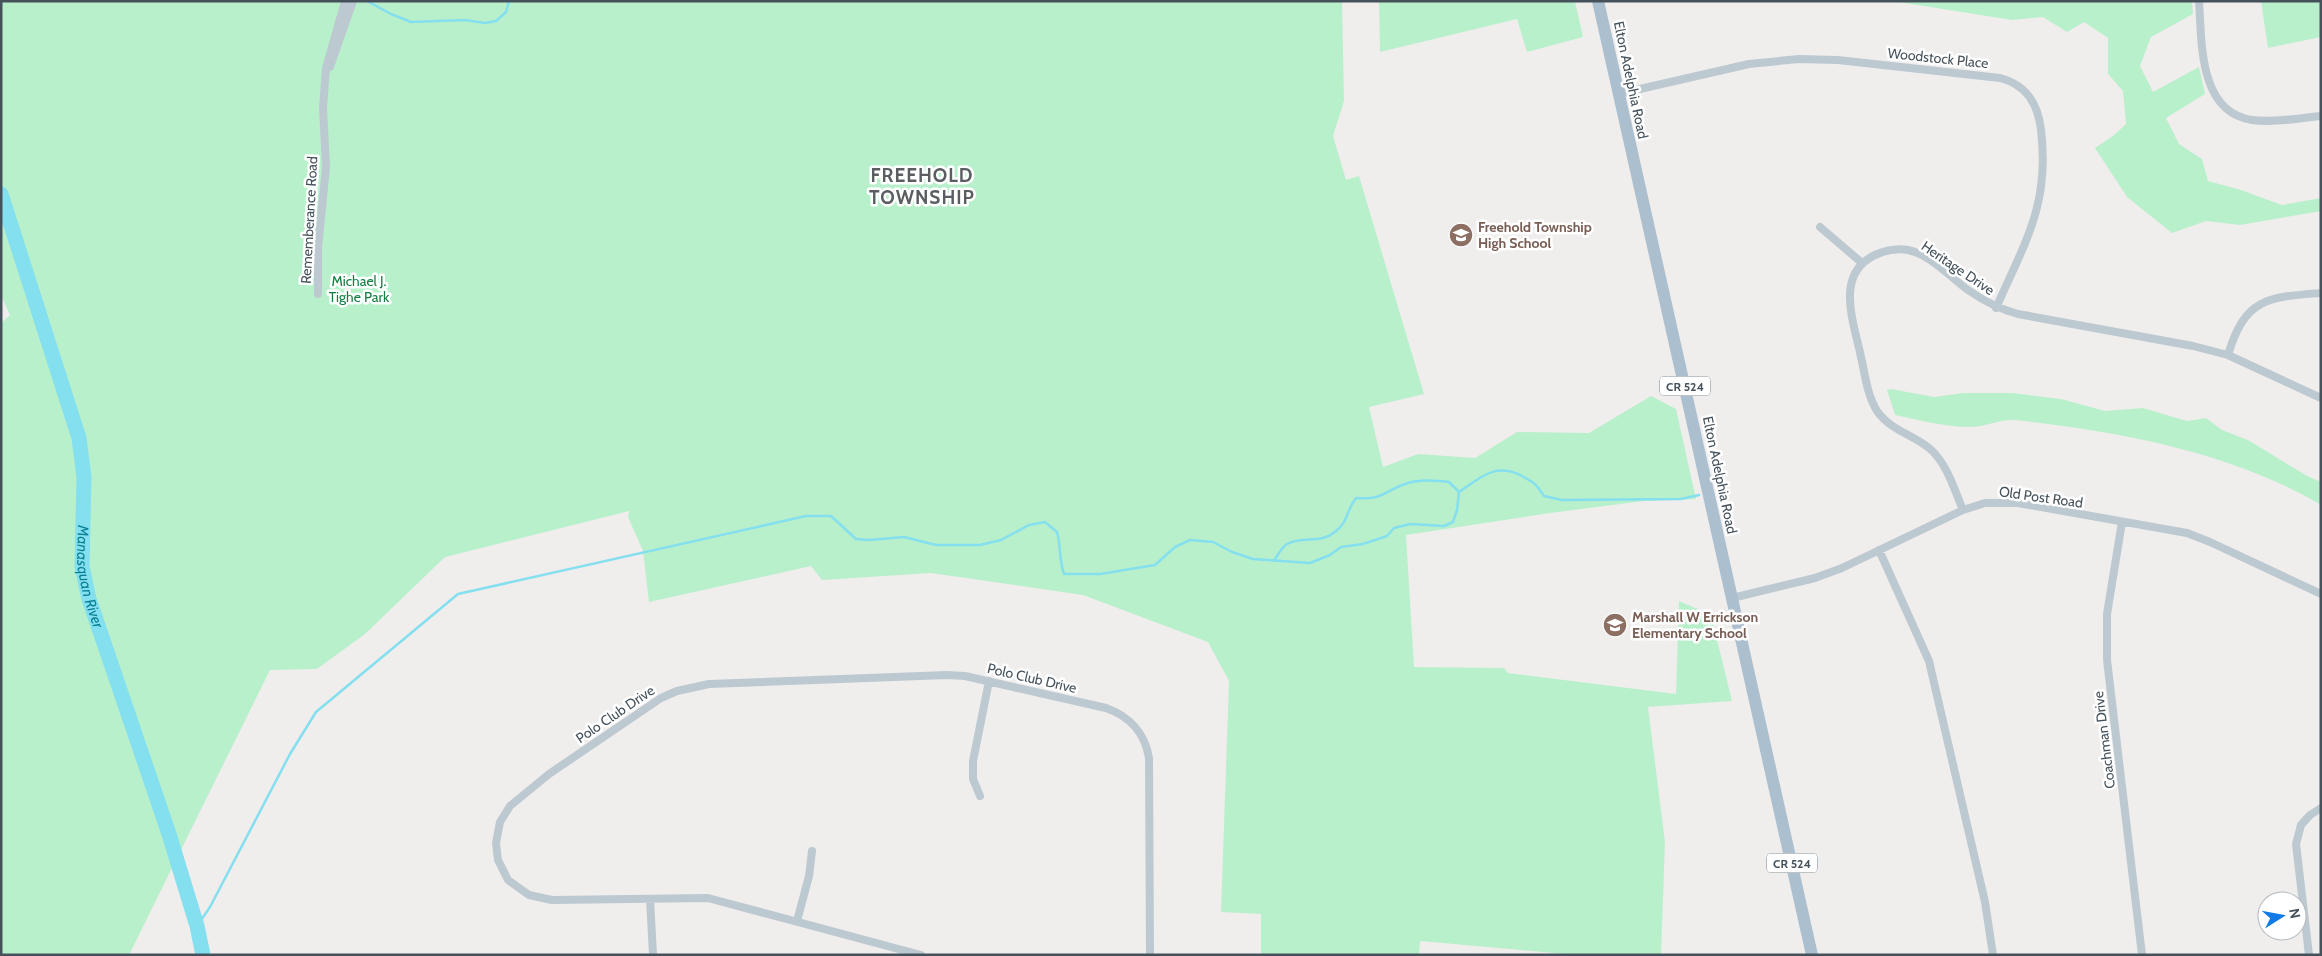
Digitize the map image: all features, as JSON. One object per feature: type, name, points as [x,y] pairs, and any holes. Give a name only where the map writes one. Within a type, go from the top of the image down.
[{"type":"main road","name":"Elton Adelphia Road","points":[[1598,1],[1812,955]]},
{"type":"street","points":[[2199,1],[2206,71],[2209,83],[2220,101],[2231,111],[2251,120],[2321,116]]},
{"type":"street","name":"Rememberance Road","points":[[318,294],[318,248],[326,167],[323,108],[325,89],[349,2]]},
{"type":"street","name":"Woodstock Place","points":[[1618,94],[1749,64],[1798,58],[1838,60],[2000,78],[2016,84],[2026,92],[2037,109],[2044,154],[2044,179],[2035,220],[1996,308]]},
{"type":"street","points":[[1820,227],[1862,262],[1851,284],[1849,302],[1871,398],[1879,413],[1888,423],[1923,443],[1936,455],[1943,465],[1963,510]]},
{"type":"street","name":"Heritage Drive","points":[[1862,262],[1889,250],[1907,250],[1917,253],[1996,308],[2018,314],[2193,346],[2228,355],[2321,398]]},
{"type":"street","points":[[2228,355],[2237,328],[2244,318],[2258,305],[2273,298],[2321,293]]},
{"type":"street","name":"Old Post Road","points":[[1732,598],[1815,578],[1963,510],[1985,503],[2008,502],[2199,537],[2321,594]]},
{"type":"street","name":"Coachman Drive","points":[[2122,522],[2107,614],[2107,660],[2142,955]]},
{"type":"street","points":[[1879,550],[1929,661],[1985,902],[1993,955]]},
{"type":"street","name":"Polo Club Drive","points":[[921,955],[708,898],[552,900],[536,898],[523,892],[508,880],[498,860],[497,832],[504,814],[517,799],[549,774],[648,706],[669,694],[693,686],[947,675],[989,681],[1106,708],[1124,716],[1138,730],[1144,741],[1149,758],[1150,955]]},
{"type":"street","points":[[980,796],[973,779],[973,761],[989,681]]},
{"type":"street","points":[[2309,955],[2296,844],[2302,825],[2310,815],[2321,808]]},
{"type":"street","points":[[797,921],[809,876],[812,851]]},
{"type":"street","points":[[650,899],[654,955]]},
{"type":"green space","name":"Michael J. Tighe Park","points":[[1,1],[1342,1],[1344,101],[1333,136],[1346,180],[1359,176],[1424,394],[1369,407],[1383,467],[1418,454],[1475,458],[1517,432],[1589,433],[1651,396],[1676,409],[1696,499],[1644,501],[1406,535],[1414,667],[1504,668],[1508,673],[1676,694],[1679,601],[1711,615],[1732,701],[1648,707],[1665,842],[1661,955],[1577,955],[1420,941],[1419,955],[1261,955],[1261,914],[1221,912],[1229,681],[1208,642],[1083,595],[931,573],[822,580],[811,566],[649,602],[643,551],[628,517],[629,511],[445,557],[365,634],[317,669],[270,670],[129,955],[1,955],[1,323],[10,315],[1,295]]},
{"type":"green space","points":[[1379,1],[1575,1],[1583,37],[1527,52],[1517,19],[1380,52]]},
{"type":"green space","points":[[1892,1],[2192,1],[2193,14],[2151,37],[2140,66],[2153,92],[2199,67],[2205,94],[2166,118],[2179,144],[2202,159],[2208,181],[2241,190],[2282,205],[2321,198],[2321,211],[2240,225],[2206,221],[2172,233],[2127,197],[2095,148],[2113,136],[2126,124],[2123,91],[2108,74],[2108,38],[2084,22],[2067,32],[2043,17],[2012,20]]},
{"type":"green space","points":[[2261,1],[2321,1],[2321,37],[2268,48]]},
{"type":"green space","points":[[1891,389],[1934,397],[1963,393],[2013,393],[2061,399],[2105,411],[2143,408],[2187,421],[2206,418],[2222,430],[2248,440],[2307,476],[2321,482],[2321,505],[2250,471],[2173,447],[2133,438],[2093,430],[2015,420],[1976,427],[1961,427],[1895,415],[1887,390]]},
{"type":"waterway","points":[[367,1],[411,22],[465,20],[485,23],[496,21],[506,12],[509,1]]},
{"type":"waterway","name":"Manasquan River","points":[[1,194],[79,438],[84,477],[82,566],[89,599],[169,834],[197,926],[203,955]]},
{"type":"waterway","points":[[1459,492],[1489,473],[1504,470],[1530,480],[1544,496],[1562,500],[1681,499],[1699,495]]},
{"type":"waterway","points":[[197,926],[210,907],[290,754],[316,712],[458,594],[806,516],[831,516],[856,539],[869,540],[904,537],[936,545],[980,545],[1001,540],[1029,525],[1045,522],[1057,532],[1064,574],[1100,574],[1155,565],[1175,547],[1190,540],[1213,542],[1232,552],[1253,559],[1310,563],[1330,555],[1341,547],[1363,544],[1387,536],[1394,528],[1410,524],[1444,526],[1453,522],[1457,510],[1459,492],[1449,482],[1425,480],[1402,485],[1376,497],[1356,498],[1340,528],[1324,538],[1293,541],[1287,544],[1275,559]]},
{"type":"place","name":"Freehold Township High School","points":[[1461,235]]},
{"type":"place","name":"Marshall W Errickson Elementary School","points":[[1615,625]]},
{"type":"district","name":"FREEHOLD TOWNSHIP","points":[[922,186]]}]
